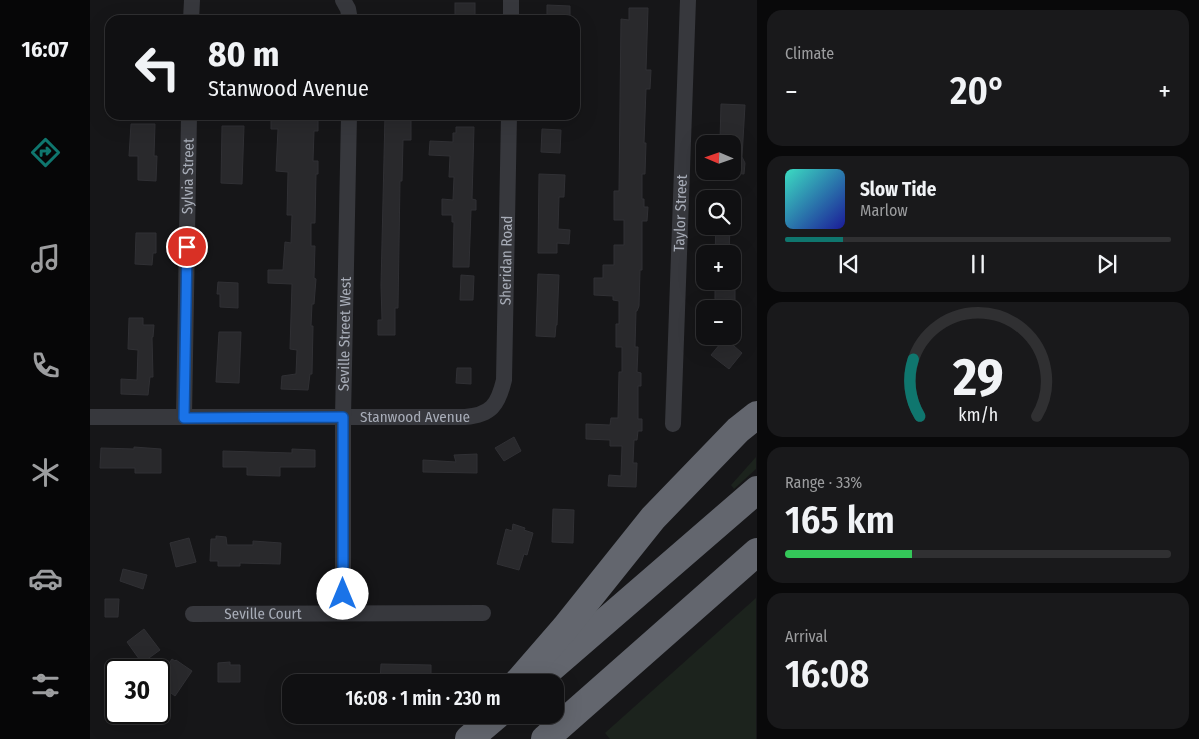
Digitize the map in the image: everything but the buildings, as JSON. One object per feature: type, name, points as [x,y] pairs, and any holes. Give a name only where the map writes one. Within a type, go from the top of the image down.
[{"type":"highway","points":[[525,674],[565,628],[653,518],[738,430],[756,415]]},
{"type":"highway","points":[[544,674],[756,490]]},
{"type":"highway","points":[[545,739],[752,557]]},
{"type":"highway","points":[[469,739],[482,724]]},
{"type":"highway","points":[[469,739],[486,724]]},
{"type":"street","points":[[191,15],[192,0]]},
{"type":"street","points":[[343,0],[349,15]]},
{"type":"street","points":[[511,0],[511,15]]},
{"type":"street","name":"Taylor Street","points":[[673,424],[688,0]]},
{"type":"street","name":"Sylvia Street","points":[[184,418],[190,120]]},
{"type":"street","name":"Seville Street West","points":[[343,614],[343,417],[349,120]]},
{"type":"street","name":"Sheridan Road","points":[[495,404],[501,393],[504,380],[509,120]]},
{"type":"street","name":"Stanwood Avenue","points":[[90,417],[465,417],[478,416],[495,404]]},
{"type":"street","name":"Seville Court","points":[[193,614],[483,613]]},
{"type":"shaded area","points":[[756,457],[756,469],[734,489],[731,485]]},
{"type":"shaded area","points":[[756,598],[756,739],[610,739],[605,733]]},
{"type":"route","points":[[187,247],[184,418],[343,417],[343,594]]}]
